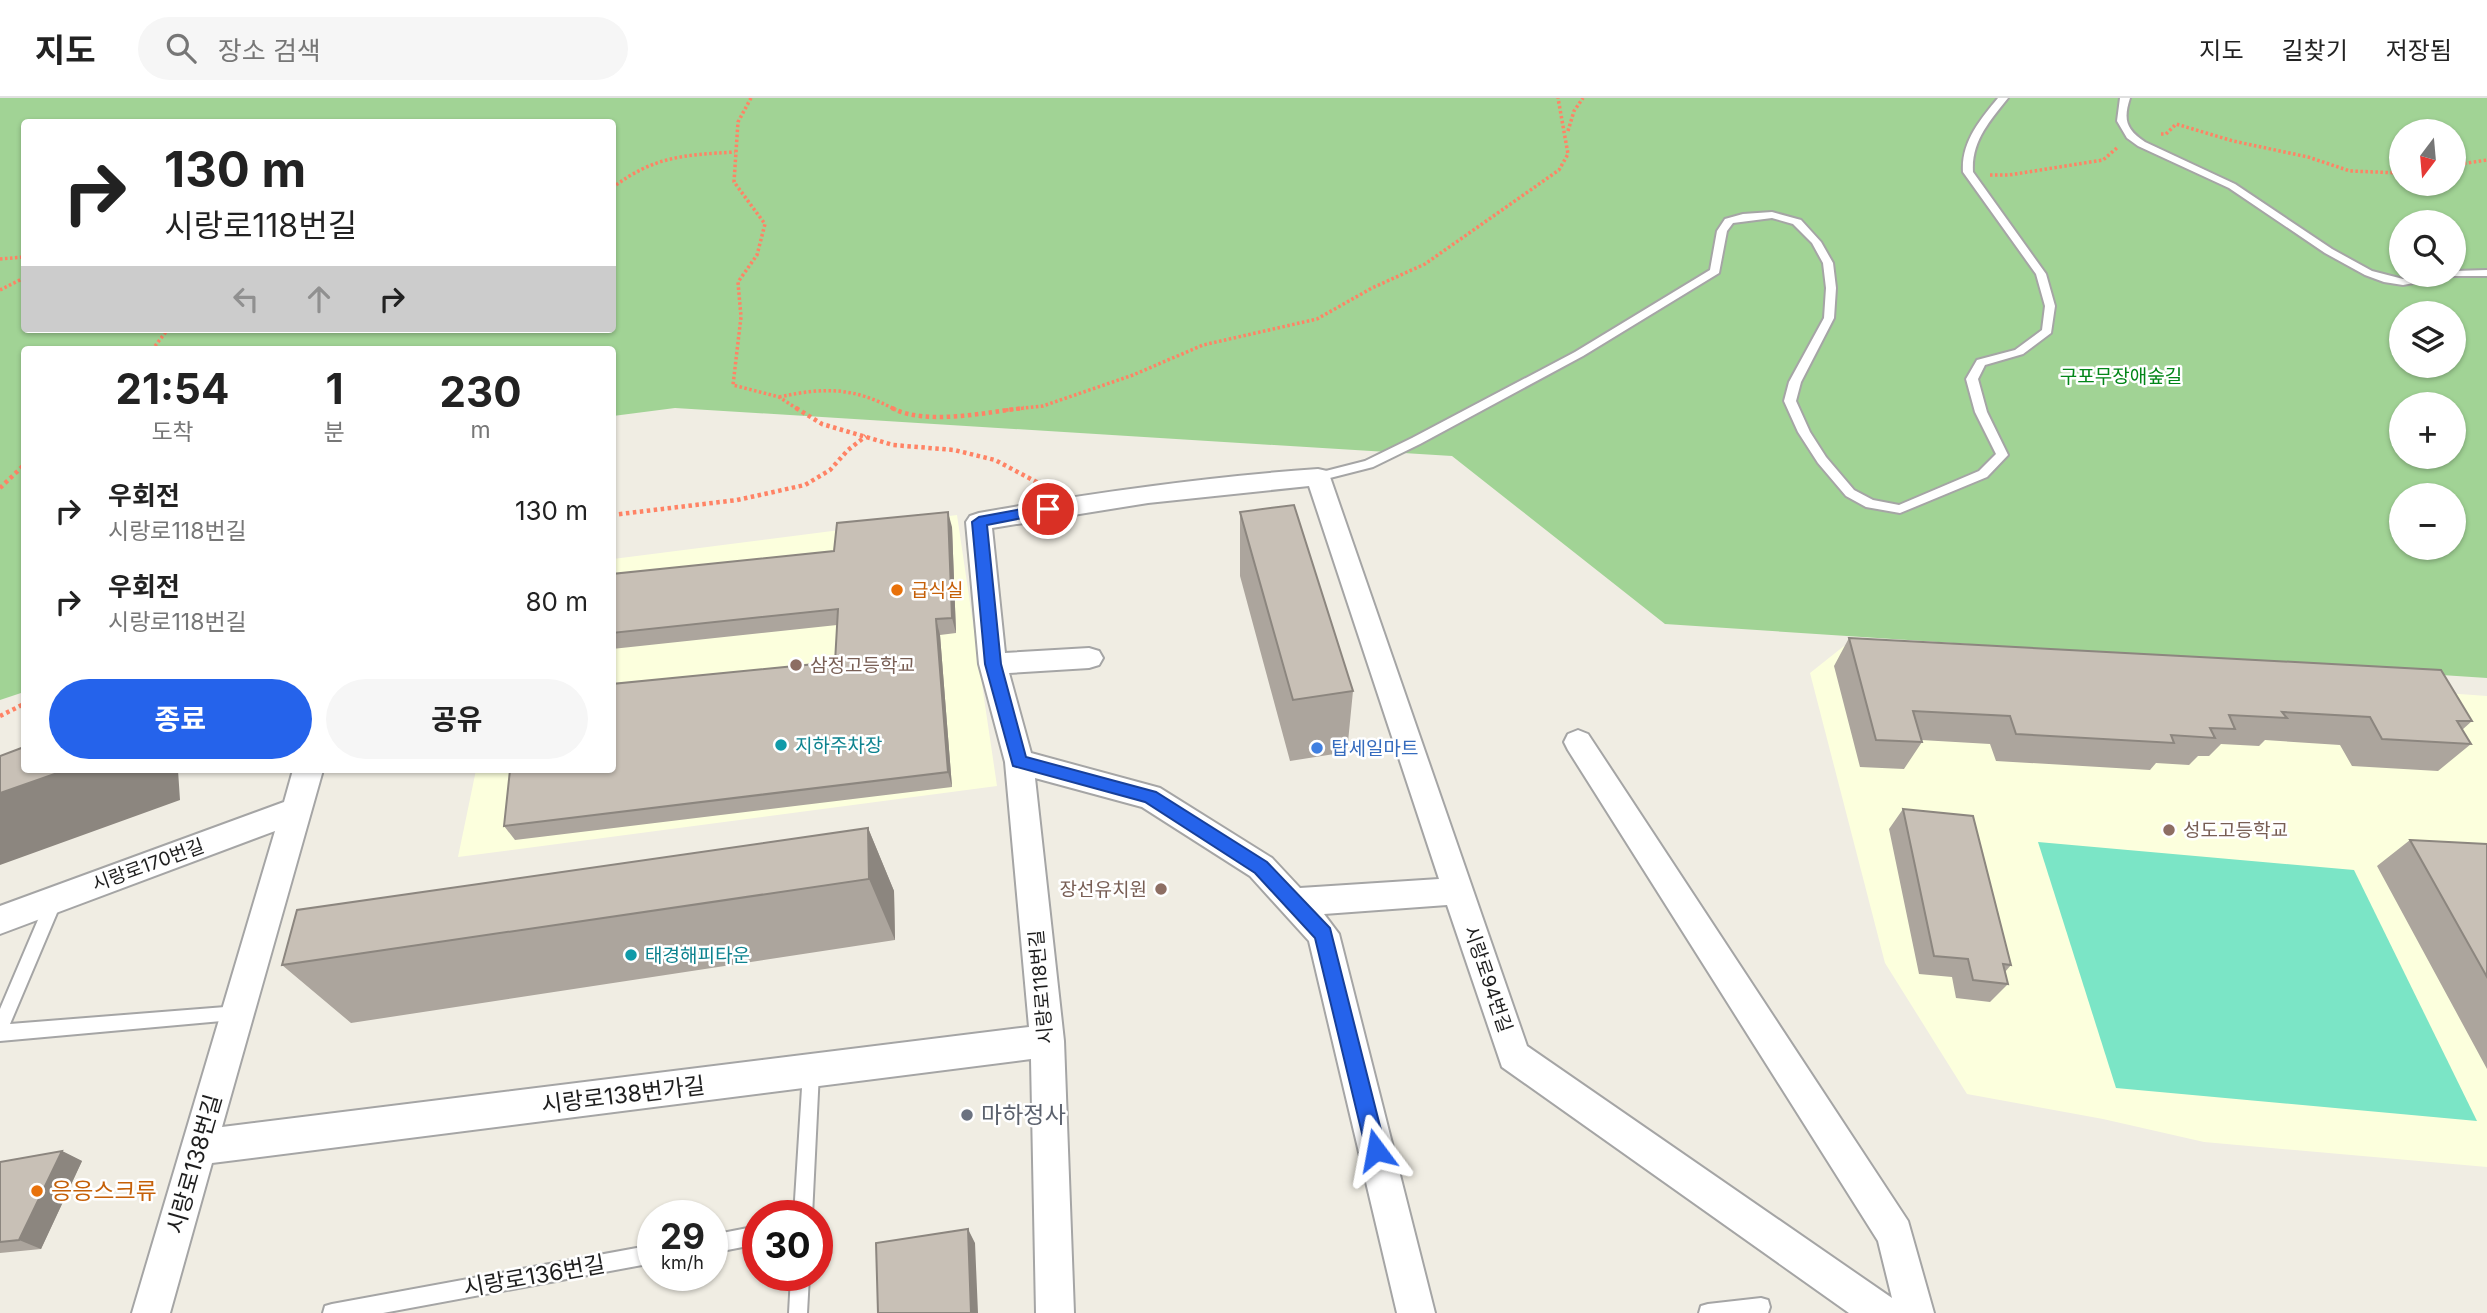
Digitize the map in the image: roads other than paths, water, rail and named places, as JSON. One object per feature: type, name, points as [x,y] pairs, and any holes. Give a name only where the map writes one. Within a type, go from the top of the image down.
[{"type":"street","name":"시랑로118번길","points":[[1055,1313],[1047,1041],[1019,762],[993,664],[979,522],[1070,505],[1318,477]]},
{"type":"street","name":"시랑로94번길","points":[[1318,477],[1514,1056],[1881,1313]]},
{"type":"street","points":[[993,664],[1089,658]]},
{"type":"street","points":[[1578,742],[1895,1234],[1915,1313]]},
{"type":"street","points":[[1019,762],[1150,797],[1261,867],[1323,934],[1416,1313]]},
{"type":"street","name":"시랑로138번길","points":[[151,1313],[307,773]]},
{"type":"street","name":"시랑로170번길","points":[[0,920],[297,810]]},
{"type":"street","points":[[1294,902],[1458,891]]},
{"type":"street","name":"시랑로138번가길","points":[[199,1147],[1047,1041]]},
{"type":"lane","points":[[1318,477],[1370,464],[1579,354],[1715,271],[1722,231],[1729,221],[1772,215],[1797,222],[1816,242],[1828,263],[1831,288],[1829,318],[1795,382],[1790,401],[1804,432],[1850,494],[1870,504],[1899,509],[1983,474],[2002,455],[1981,412],[1972,379],[1981,363],[2019,352],[2047,331],[2050,306],[2041,274],[1968,172],[1965,158],[1975,135],[2003,98]]},
{"type":"lane","points":[[2125,98],[2120,113],[2124,129],[2147,149],[2188,165],[2246,194],[2348,261],[2389,280]]},
{"type":"lane","points":[[2466,274],[2487,273]]},
{"type":"lane","points":[[54,900],[0,1031],[237,1014]]},
{"type":"lane","points":[[804,1200],[811,1072]]},
{"type":"lane","name":"시랑로136번길","points":[[332,1313],[637,1257]]},
{"type":"lane","points":[[798,1313],[799,1291]]},
{"type":"lane","points":[[1708,1313],[1761,1307]]},
{"type":"place","name":"급식실","points":[[897,590]]},
{"type":"place","name":"삼정고등학교","points":[[796,665]]},
{"type":"place","name":"지하주차장","points":[[781,745]]},
{"type":"place","name":"탑세일마트","points":[[1317,748]]},
{"type":"place","name":"성도고등학교","points":[[2169,830]]},
{"type":"place","name":"장선유치원","points":[[1161,889]]},
{"type":"place","name":"태경해피타운","points":[[631,955]]},
{"type":"place","name":"마하정사","points":[[967,1115]]},
{"type":"place","name":"응응스크류","points":[[37,1191]]},
{"type":"park label","name":"구포무장애숲길","points":[[2121,376]]}]
